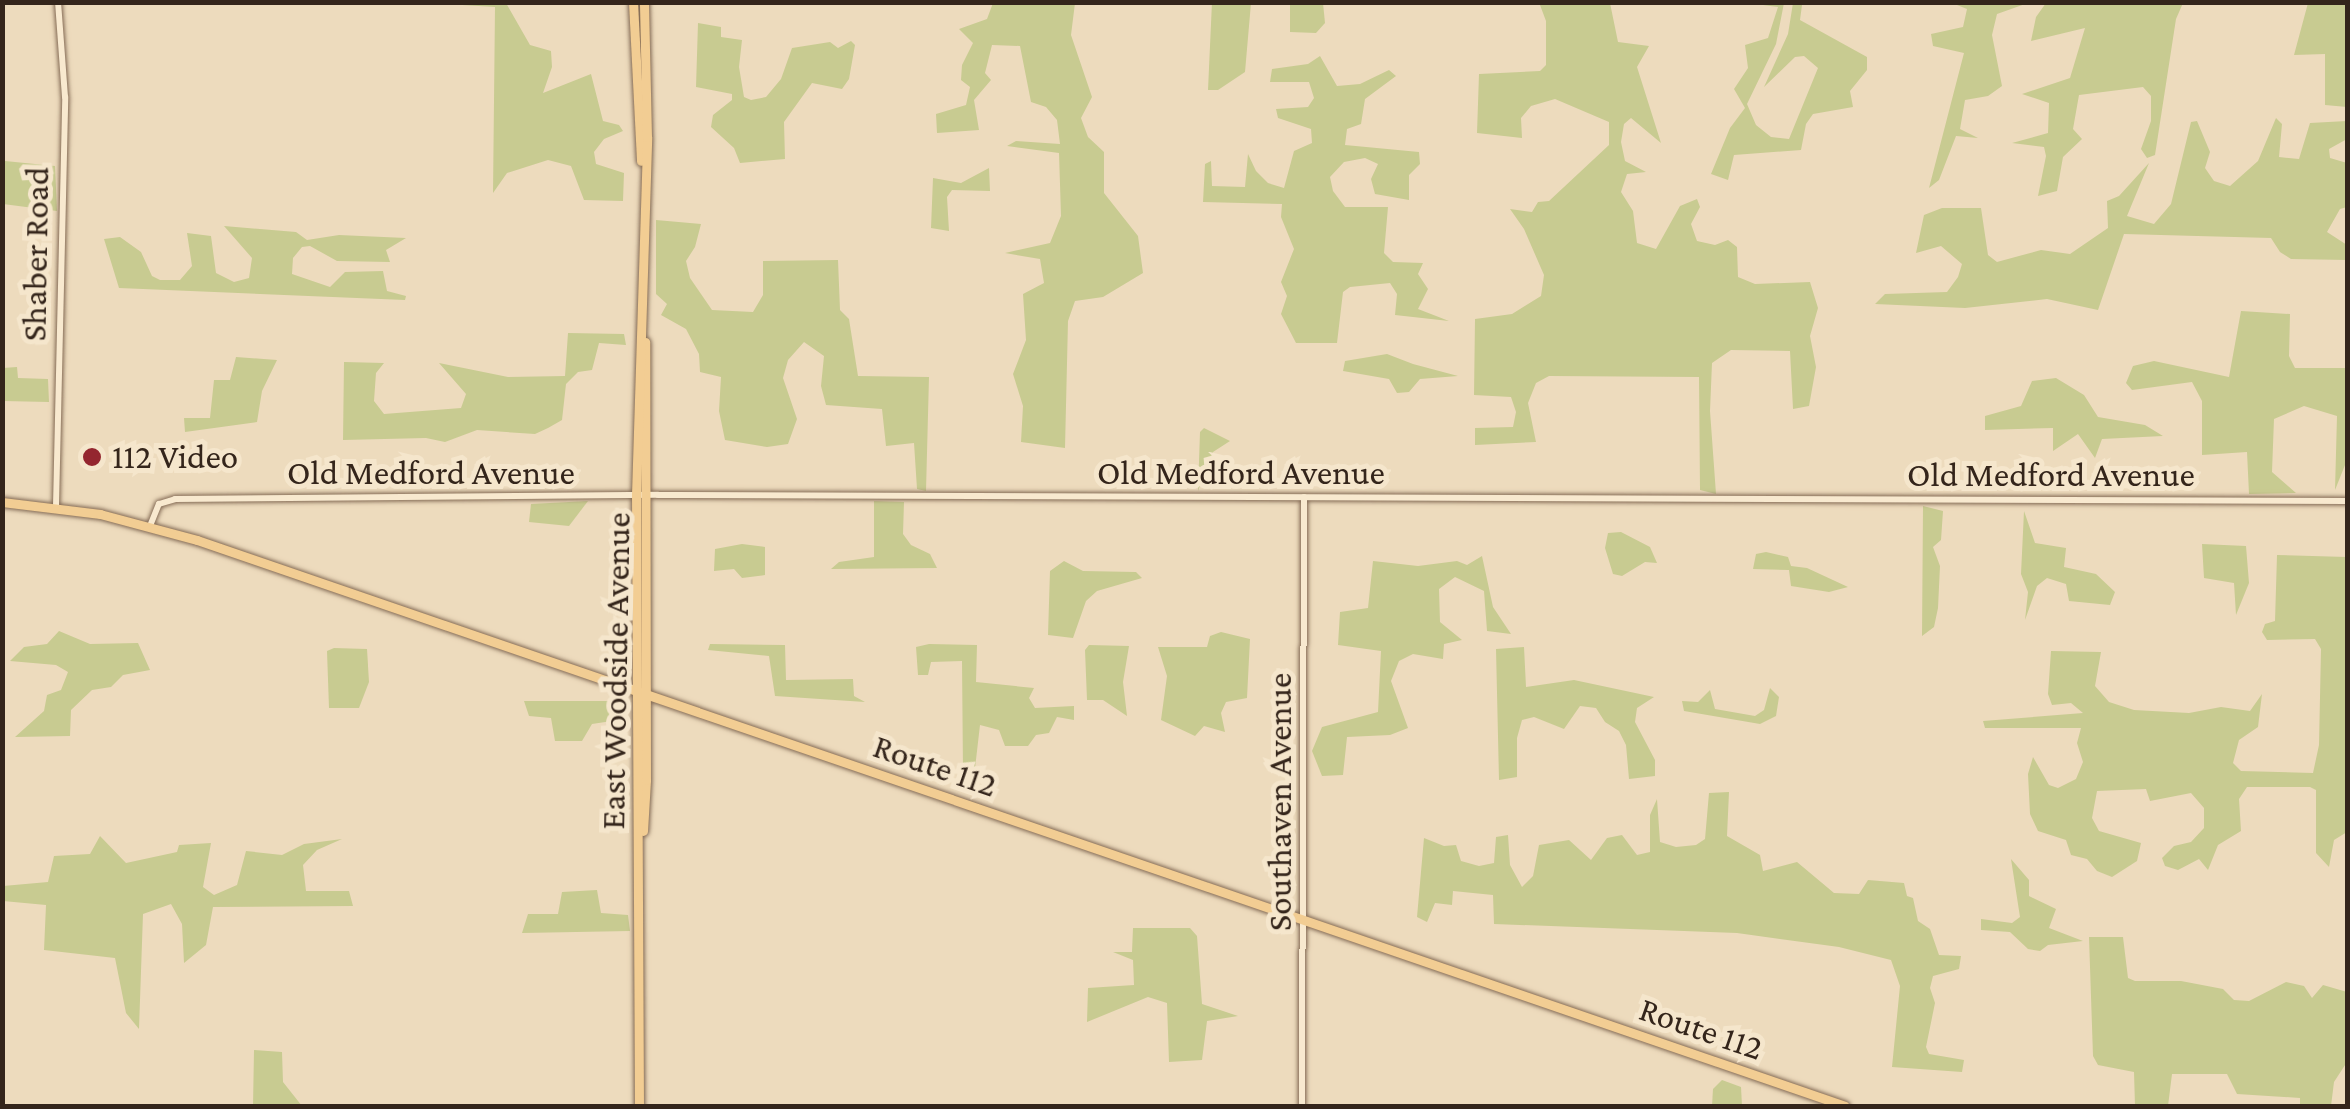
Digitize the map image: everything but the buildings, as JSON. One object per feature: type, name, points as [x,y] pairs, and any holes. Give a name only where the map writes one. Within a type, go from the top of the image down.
[{"type":"main road","points":[[633,2],[643,184],[637,449],[642,495]]},
{"type":"main road","points":[[643,184],[647,137],[644,2]]},
{"type":"main road","points":[[642,329],[647,357],[642,495]]},
{"type":"main road","name":"East Woodside Avenue","points":[[640,1106],[642,495]]},
{"type":"main road","name":"Route 112","points":[[2,502],[56,506],[150,526],[1845,1106]]},
{"type":"street","name":"Shaber Road","points":[[56,506],[65,97],[58,2]]},
{"type":"street","name":"Old Medford Avenue","points":[[150,526],[159,504],[170,499],[642,495],[2348,501]]},
{"type":"street","name":"Southaven Avenue","points":[[1302,1106],[1304,498]]},
{"type":"green space","points":[[1212,2],[1251,3],[1245,72],[1218,90],[1208,90]]},
{"type":"green space","points":[[429,3],[506,3],[530,45],[551,51],[552,67],[543,93],[591,74],[603,121],[619,125],[623,131],[604,139],[594,152],[596,164],[624,173],[623,201],[584,200],[571,166],[548,160],[507,173],[493,193],[495,7]]},
{"type":"green space","points":[[993,3],[1075,3],[1071,35],[1092,97],[1081,118],[1088,137],[1104,152],[1104,193],[1138,236],[1143,273],[1103,297],[1075,301],[1068,321],[1065,448],[1021,442],[1023,406],[1013,374],[1026,340],[1023,294],[1044,283],[1040,259],[1005,253],[1050,243],[1061,216],[1059,153],[1007,146],[1016,141],[1060,144],[1057,120],[1046,107],[1031,102],[1020,46],[992,45],[985,73],[991,80],[974,100],[979,130],[937,133],[936,114],[966,105],[970,87],[961,80],[962,65],[973,43],[959,29],[987,19]]},
{"type":"green space","points":[[1290,3],[1323,3],[1325,23],[1316,33],[1290,32]]},
{"type":"green space","points":[[1492,3],[1610,3],[1618,42],[1649,46],[1637,67],[1661,143],[1631,118],[1624,124],[1621,142],[1625,161],[1646,172],[1627,174],[1621,192],[1633,211],[1637,243],[1656,249],[1680,206],[1697,199],[1700,207],[1691,224],[1697,241],[1715,245],[1728,240],[1737,247],[1738,277],[1755,284],[1810,282],[1818,308],[1810,336],[1816,367],[1809,406],[1793,409],[1790,351],[1731,350],[1712,363],[1710,411],[1716,494],[1700,490],[1699,377],[1549,376],[1536,383],[1528,403],[1536,442],[1475,445],[1475,428],[1513,427],[1516,412],[1511,397],[1474,395],[1475,319],[1512,314],[1541,296],[1544,275],[1524,229],[1510,209],[1532,212],[1538,202],[1549,201],[1609,145],[1609,122],[1555,99],[1531,106],[1521,118],[1522,138],[1477,133],[1479,74],[1540,71],[1546,65],[1546,21],[1540,5]]},
{"type":"green space","points":[[1748,3],[1784,3],[1776,44],[1747,104],[1756,125],[1771,137],[1789,139],[1818,68],[1804,56],[1795,57],[1764,87],[1788,34],[1793,3],[1812,3],[1802,5],[1800,20],[1867,57],[1867,70],[1850,91],[1853,107],[1813,114],[1806,124],[1801,150],[1734,155],[1728,180],[1711,174],[1730,128],[1745,108],[1734,89],[1748,68],[1745,45],[1768,38],[1778,7]]},
{"type":"green space","points":[[1952,3],[2028,3],[1997,14],[1992,35],[2002,86],[1988,96],[1965,100],[1960,129],[1978,138],[1956,136],[1939,180],[1929,188],[1964,53],[1933,46],[1931,34],[1963,27],[1967,9]]},
{"type":"green space","points":[[2046,3],[2183,3],[2176,19],[2155,155],[2147,158],[2141,149],[2151,121],[2151,96],[2143,87],[2079,95],[2073,129],[2082,139],[2063,157],[2057,191],[2038,196],[2046,156],[2044,147],[2012,143],[2048,133],[2049,103],[2022,94],[2070,78],[2085,28],[2031,41],[2036,17]]},
{"type":"green space","points":[[2308,3],[2347,3],[2347,107],[2325,105],[2325,54],[2294,55]]},
{"type":"green space","points":[[698,23],[721,27],[721,37],[742,40],[739,67],[744,97],[751,100],[766,97],[781,79],[792,48],[830,42],[838,48],[851,41],[855,45],[849,79],[842,89],[812,83],[784,122],[785,159],[740,163],[734,148],[711,127],[713,115],[732,100],[732,94],[696,87]]},
{"type":"green space","points":[[1320,56],[1337,86],[1360,84],[1389,70],[1396,76],[1365,99],[1361,124],[1347,129],[1345,145],[1419,152],[1420,164],[1409,175],[1409,200],[1375,194],[1371,179],[1378,164],[1365,158],[1344,162],[1330,177],[1333,191],[1345,207],[1388,207],[1384,253],[1393,262],[1423,263],[1418,274],[1428,289],[1418,309],[1449,321],[1395,315],[1397,294],[1390,283],[1350,287],[1343,292],[1337,343],[1296,343],[1281,314],[1287,296],[1281,282],[1294,249],[1281,217],[1282,204],[1203,202],[1205,164],[1211,161],[1212,186],[1245,187],[1248,154],[1256,171],[1268,183],[1284,188],[1294,151],[1312,143],[1311,129],[1278,118],[1276,109],[1308,107],[1314,98],[1309,82],[1270,82],[1272,69],[1308,64]]},
{"type":"green space","points":[[2276,118],[2282,124],[2279,157],[2299,159],[2310,123],[2347,121],[2347,139],[2329,149],[2330,158],[2347,163],[2347,207],[2340,209],[2327,232],[2347,245],[2347,260],[2291,259],[2280,252],[2271,238],[2124,234],[2098,310],[2047,299],[1965,308],[1875,304],[1885,294],[1947,292],[1958,277],[1962,264],[1941,246],[1916,253],[1924,215],[1942,208],[1981,208],[1988,255],[1997,262],[2041,250],[2070,254],[2108,228],[2107,201],[2119,196],[2149,163],[2127,216],[2154,224],[2171,204],[2191,122],[2197,121],[2210,152],[2205,168],[2214,181],[2230,186],[2258,161]]},
{"type":"green space","points":[[5,161],[55,166],[57,211],[3,204]]},
{"type":"green space","points":[[989,168],[990,191],[952,190],[947,197],[949,231],[931,228],[933,178],[961,183]]},
{"type":"green space","points":[[656,220],[701,224],[695,247],[686,261],[690,278],[712,310],[753,312],[763,295],[763,261],[838,260],[840,310],[849,319],[858,376],[929,377],[926,491],[917,489],[914,443],[886,446],[882,409],[826,405],[821,386],[824,356],[804,342],[788,360],[783,378],[797,419],[788,444],[767,447],[725,440],[719,411],[721,377],[700,372],[699,354],[686,329],[661,315],[667,304],[656,294]]},
{"type":"green space","points":[[224,226],[296,232],[307,240],[339,235],[406,238],[386,250],[390,262],[337,261],[310,246],[302,247],[293,258],[292,274],[330,287],[345,272],[383,271],[387,291],[406,296],[405,300],[119,288],[104,239],[120,237],[141,252],[152,276],[180,280],[192,266],[187,233],[211,236],[216,273],[234,282],[249,278],[252,258]]},
{"type":"green space","points":[[2241,311],[2290,314],[2289,356],[2295,368],[2347,368],[2347,460],[2335,490],[2337,416],[2304,406],[2274,419],[2272,472],[2296,493],[2249,494],[2247,452],[2202,455],[2202,401],[2192,382],[2132,390],[2126,383],[2133,366],[2154,361],[2229,377]]},
{"type":"green space","points":[[568,333],[624,334],[626,345],[599,343],[592,370],[578,372],[566,384],[562,420],[548,428],[535,434],[477,430],[445,442],[426,438],[343,440],[344,362],[384,363],[376,373],[374,401],[384,414],[461,408],[466,394],[439,363],[508,377],[565,376]]},
{"type":"green space","points":[[1387,354],[1458,376],[1420,379],[1409,392],[1397,393],[1389,379],[1343,371],[1345,361]]},
{"type":"green space","points":[[236,357],[277,360],[262,391],[257,422],[185,432],[184,418],[210,418],[214,380],[230,380]]},
{"type":"green space","points":[[17,367],[18,378],[48,379],[49,402],[3,401],[3,368]]},
{"type":"green space","points":[[2056,378],[2084,395],[2098,417],[2145,425],[2163,436],[2102,439],[2095,458],[2078,434],[2053,451],[2053,428],[1985,430],[1985,416],[2021,406],[2032,381]]},
{"type":"green space","points":[[1204,428],[1230,441],[1213,452],[1198,491],[1200,432]]},
{"type":"green space","points":[[588,501],[569,526],[529,522],[531,504]]},
{"type":"green space","points":[[874,501],[904,502],[903,534],[911,545],[930,554],[937,568],[831,569],[839,562],[874,557]]},
{"type":"green space","points":[[1923,506],[1943,511],[1941,540],[1933,547],[1940,566],[1938,608],[1934,627],[1922,636]]},
{"type":"green space","points":[[2024,511],[2035,543],[2066,548],[2064,567],[2096,574],[2115,592],[2110,605],[2069,601],[2066,584],[2047,578],[2037,586],[2025,620],[2028,592],[2021,574]]},
{"type":"green space","points":[[1621,532],[1650,547],[1657,563],[1645,562],[1622,576],[1613,574],[1605,548],[1608,533]]},
{"type":"green space","points":[[742,544],[765,547],[765,575],[742,578],[734,569],[714,571],[715,549]]},
{"type":"green space","points":[[2202,544],[2246,546],[2249,583],[2236,615],[2234,583],[2204,578]]},
{"type":"green space","points":[[1756,554],[1788,557],[1791,566],[1807,568],[1848,587],[1829,592],[1791,586],[1789,570],[1753,569]]},
{"type":"green space","points":[[2277,555],[2347,557],[2347,832],[2334,840],[2329,867],[2316,853],[2316,790],[2310,787],[2247,787],[2239,799],[2241,831],[2218,845],[2208,870],[2199,859],[2178,870],[2165,866],[2162,858],[2174,846],[2191,842],[2204,828],[2204,808],[2191,793],[2150,801],[2146,789],[2097,791],[2092,818],[2099,831],[2141,843],[2137,861],[2112,877],[2097,871],[2087,859],[2071,855],[2066,840],[2038,831],[2030,814],[2028,774],[2033,757],[2049,785],[2058,788],[2076,779],[2083,762],[2077,743],[2081,728],[1985,728],[1983,721],[2083,713],[2071,703],[2052,705],[2048,694],[2051,651],[2101,652],[2095,686],[2109,702],[2134,710],[2189,713],[2221,707],[2250,711],[2262,694],[2258,727],[2239,740],[2233,763],[2241,771],[2313,773],[2319,745],[2321,649],[2315,639],[2267,640],[2262,632],[2265,624],[2275,621]]},
{"type":"green space","points":[[1482,556],[1493,607],[1511,634],[1487,631],[1484,591],[1455,577],[1439,589],[1440,622],[1462,640],[1444,644],[1443,659],[1413,654],[1399,661],[1391,681],[1408,728],[1390,735],[1347,737],[1343,775],[1322,776],[1312,751],[1322,727],[1378,712],[1381,651],[1338,645],[1340,612],[1368,608],[1373,561],[1418,566],[1457,561],[1467,565]]},
{"type":"green space","points":[[1064,561],[1083,571],[1136,572],[1142,578],[1097,591],[1086,601],[1073,638],[1048,635],[1050,571]]},
{"type":"green space","points":[[59,631],[90,644],[138,643],[150,670],[123,675],[111,687],[92,690],[71,710],[70,736],[15,737],[44,711],[47,695],[61,690],[68,672],[56,665],[10,661],[24,647],[47,644]]},
{"type":"green space","points":[[1221,632],[1250,639],[1247,698],[1226,702],[1221,713],[1225,732],[1204,726],[1195,736],[1161,720],[1167,676],[1158,647],[1207,647],[1210,636]]},
{"type":"green space","points":[[710,644],[785,645],[786,680],[853,679],[854,696],[865,702],[775,696],[769,656],[708,650]]},
{"type":"green space","points":[[977,645],[976,682],[1034,688],[1029,698],[1035,708],[1074,706],[1074,720],[1057,717],[1049,733],[1036,735],[1028,746],[1005,746],[999,730],[980,725],[974,777],[963,771],[962,661],[931,662],[928,675],[918,675],[916,647]]},
{"type":"green space","points":[[1089,645],[1129,646],[1123,682],[1127,716],[1103,700],[1087,700],[1085,650]]},
{"type":"green space","points":[[1524,647],[1526,687],[1574,680],[1654,697],[1637,708],[1635,722],[1655,760],[1655,776],[1629,779],[1626,745],[1619,731],[1605,722],[1596,708],[1580,706],[1564,729],[1534,717],[1522,720],[1517,738],[1517,777],[1499,780],[1496,649]]},
{"type":"green space","points":[[367,649],[369,682],[359,708],[329,708],[327,651]]},
{"type":"green space","points":[[1770,688],[1779,697],[1776,716],[1760,724],[1684,711],[1682,701],[1698,702],[1710,690],[1715,709],[1755,716],[1764,710]]},
{"type":"green space","points":[[524,701],[607,701],[621,706],[625,719],[592,724],[582,741],[555,741],[551,718],[529,716]]},
{"type":"green space","points":[[1729,792],[1727,836],[1760,855],[1763,871],[1797,862],[1834,893],[1859,894],[1868,880],[1904,883],[1907,896],[1913,898],[1918,921],[1930,929],[1939,955],[1961,956],[1959,969],[1933,976],[1930,988],[1935,1003],[1926,1047],[1929,1054],[1964,1060],[1962,1072],[1892,1067],[1900,986],[1891,960],[1839,947],[1737,933],[1494,924],[1493,895],[1453,891],[1452,905],[1435,903],[1427,922],[1417,917],[1424,838],[1444,846],[1456,845],[1461,861],[1479,866],[1494,863],[1496,837],[1508,835],[1510,865],[1522,887],[1533,876],[1539,845],[1569,840],[1591,860],[1607,838],[1622,835],[1637,855],[1650,852],[1650,815],[1657,799],[1660,842],[1676,847],[1696,845],[1705,839],[1709,793]]},
{"type":"green space","points":[[100,836],[126,863],[177,852],[179,845],[211,843],[203,887],[214,895],[237,885],[246,851],[282,855],[304,844],[342,839],[317,850],[303,865],[306,891],[349,891],[353,906],[213,907],[206,945],[184,963],[182,924],[171,904],[143,914],[139,1029],[126,1013],[115,958],[44,950],[46,905],[3,901],[3,886],[48,882],[54,856],[90,854]]},
{"type":"green space","points":[[2011,859],[2029,880],[2029,896],[2056,909],[2049,928],[2083,941],[2048,945],[2040,951],[2028,949],[2010,932],[1981,930],[1981,919],[2012,923],[2020,917]]},
{"type":"green space","points":[[597,890],[601,913],[628,915],[630,931],[522,933],[528,914],[558,914],[562,892]]},
{"type":"green space","points":[[1133,928],[1190,928],[1197,936],[1202,1004],[1238,1016],[1207,1021],[1202,1060],[1169,1062],[1167,1003],[1148,997],[1087,1022],[1088,988],[1134,985],[1133,960],[1113,952],[1132,952]]},
{"type":"green space","points":[[2089,937],[2123,937],[2128,978],[2135,981],[2181,981],[2223,989],[2234,1000],[2249,1001],[2286,982],[2304,986],[2312,998],[2323,985],[2347,992],[2347,1062],[2334,1082],[2331,1106],[2300,1106],[2300,1098],[2237,1094],[2227,1074],[2172,1074],[2168,1106],[2135,1106],[2134,1072],[2098,1065],[2093,1056]]},
{"type":"green space","points":[[254,1050],[282,1052],[283,1082],[302,1106],[253,1106]]},
{"type":"green space","points":[[1722,1080],[1741,1087],[1742,1106],[1712,1106],[1713,1089]]},
{"type":"place","name":"112 Video","points":[[92,457]]}]
